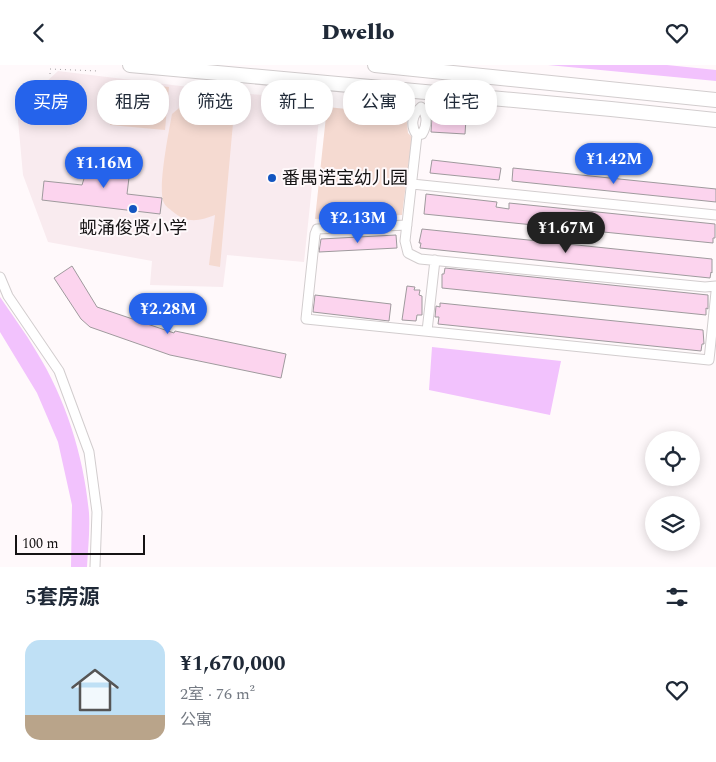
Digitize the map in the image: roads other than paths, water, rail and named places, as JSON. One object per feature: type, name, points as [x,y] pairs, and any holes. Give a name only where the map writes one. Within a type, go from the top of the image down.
[{"type":"highway","points":[[130,65],[716,120]]},
{"type":"highway","points":[[375,65],[716,100]]},
{"type":"lane","points":[[422,92],[421,107],[413,117],[413,128],[417,135],[405,241],[408,253],[420,259],[705,287],[716,286]]},
{"type":"lane","points":[[417,135],[422,134],[426,124],[424,111],[421,107]]},
{"type":"lane","points":[[412,184],[716,215]]},
{"type":"lane","points":[[407,225],[317,229],[306,319],[709,360],[714,334],[716,292]]},
{"type":"lane","points":[[427,331],[435,260]]},
{"type":"lane","points":[[0,277],[8,296],[59,371],[89,452],[97,512],[95,567]]},
{"type":"place","name":"番禺诺宝幼儿园","points":[[272,178]]},
{"type":"place","name":"蚬涌俊贤小学","points":[[133,209]]}]
